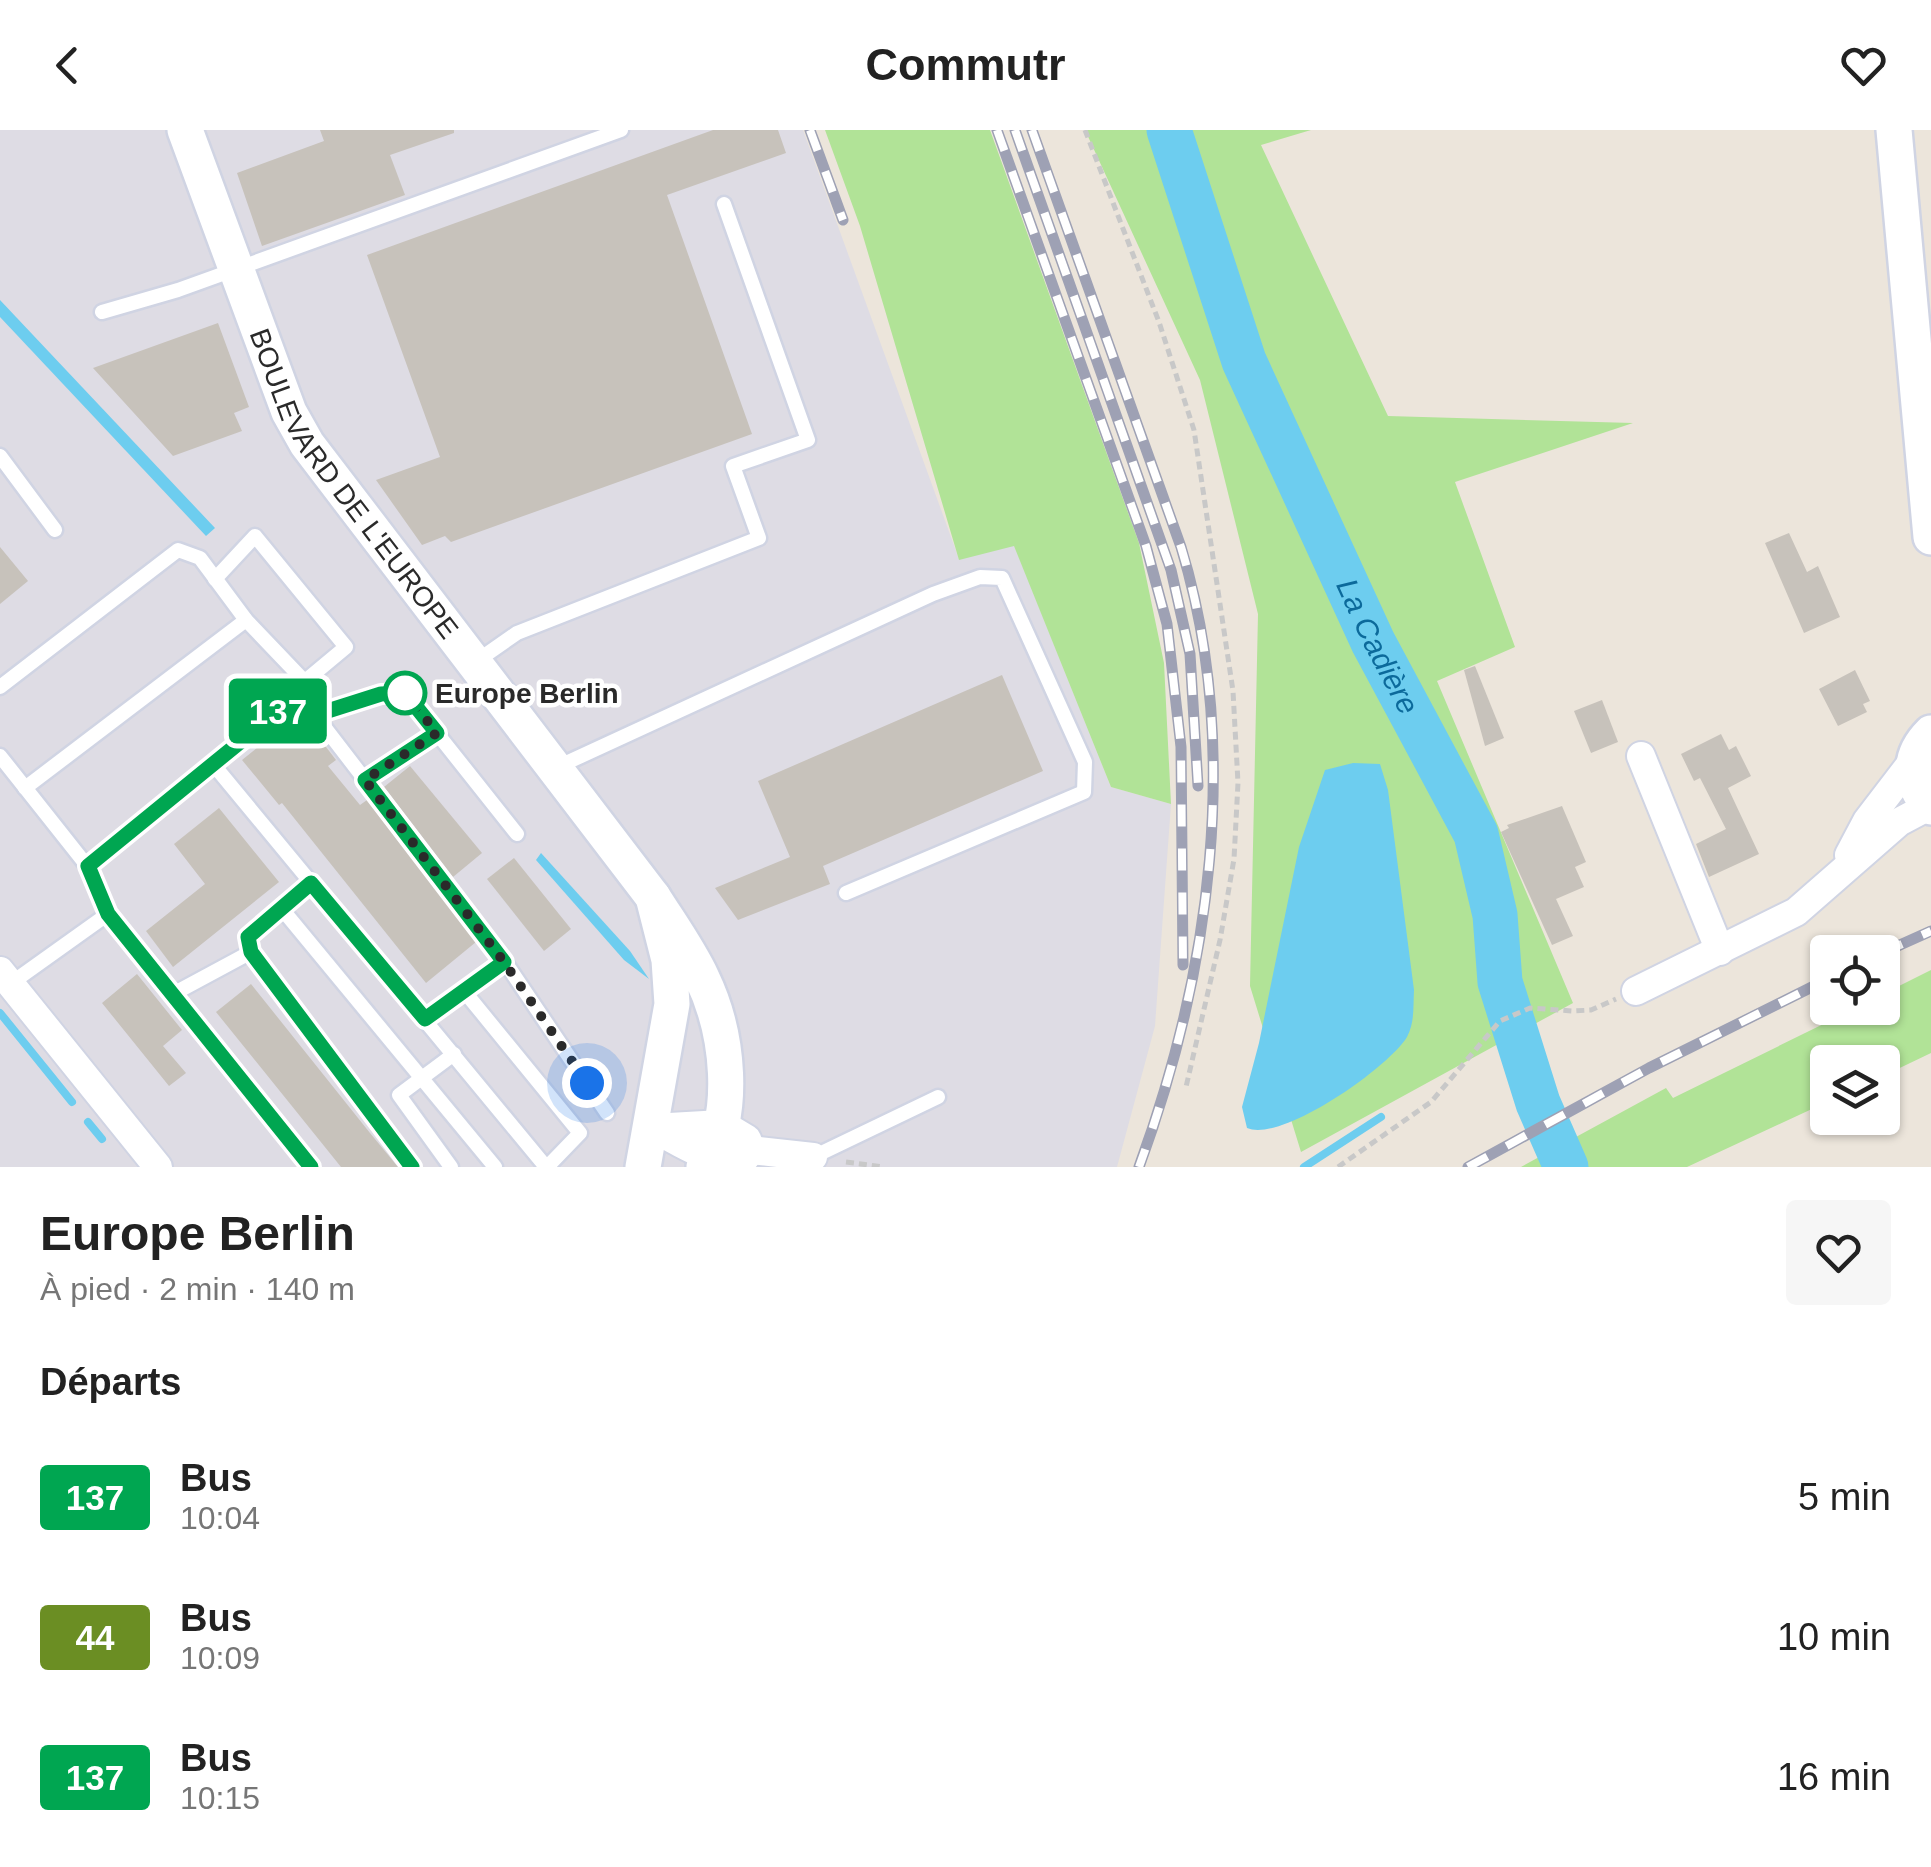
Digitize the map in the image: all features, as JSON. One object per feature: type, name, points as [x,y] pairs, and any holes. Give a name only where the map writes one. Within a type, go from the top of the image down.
[{"type":"street","name":"BOULEVARD DE L'EUROPE","points":[[185,130],[288,412],[306,444],[653,898],[700,974],[710,996],[722,1052],[712,1149]]},
{"type":"street","points":[[1894,130],[1931,537]]},
{"type":"street","points":[[1910,130],[1931,361]]},
{"type":"street","points":[[1636,991],[1796,912],[1899,822],[1930,806],[1913,778],[1926,739]]},
{"type":"street","points":[[1841,870],[1867,821],[1926,739]]},
{"type":"street","points":[[1642,756],[1720,951]]},
{"type":"street","name":"BOULEVARD DE L'EUROPE","points":[[643,1167],[672,1004],[670,960],[653,898]]},
{"type":"street","points":[[5,977],[158,1167]]},
{"type":"street","points":[[652,1128],[735,1160],[745,1158],[750,1150],[813,1157]]},
{"type":"lane","points":[[102,312],[236,269],[621,130]]},
{"type":"lane","points":[[473,663],[517,633],[759,538],[733,466],[808,440],[724,204]]},
{"type":"lane","points":[[0,456],[56,530]]},
{"type":"lane","points":[[88,866],[213,764],[346,647],[254,536],[215,579]]},
{"type":"lane","points":[[0,687],[178,550],[200,558],[302,688],[315,715],[504,962],[608,1114]]},
{"type":"lane","points":[[554,768],[933,594],[980,576],[1002,578],[1085,762],[1084,792],[846,892]]},
{"type":"lane","points":[[25,788],[246,620]]},
{"type":"lane","points":[[315,715],[381,694],[405,693],[516,834]]},
{"type":"lane","points":[[365,780],[437,733]]},
{"type":"lane","points":[[0,756],[88,866],[108,914],[312,1167]]},
{"type":"lane","points":[[213,764],[547,1167],[580,1134],[464,991]]},
{"type":"lane","points":[[311,883],[248,937],[251,952],[412,1167]]},
{"type":"lane","points":[[282,908],[495,1167]]},
{"type":"lane","points":[[5,977],[108,914]]},
{"type":"lane","points":[[172,994],[251,952]]},
{"type":"lane","points":[[425,1019],[504,962]]},
{"type":"lane","points":[[451,1167],[399,1096],[454,1054]]},
{"type":"lane","points":[[813,1157],[938,1097]]},
{"type":"path","points":[[1085,130],[1158,322],[1194,430],[1233,691],[1238,784],[1234,859],[1186,1087]]},
{"type":"path","points":[[1338,1167],[1431,1102],[1500,1020],[1530,1008],[1591,1010],[1636,991]]},
{"type":"shaded area","points":[[0,130],[803,130],[959,559],[1014,545],[1111,787],[1171,804],[1155,1026],[1117,1167],[0,1167]]},
{"type":"green space","points":[[825,130],[990,130],[1139,543],[1164,663],[1171,804],[1111,787],[1014,546],[959,560],[860,226]]},
{"type":"green space","points":[[1085,130],[1311,130],[1261,145],[1388,416],[1633,423],[1455,482],[1515,647],[1437,681],[1573,1003],[1301,1152],[1250,986],[1258,614],[1200,380]]},
{"type":"green space","points":[[1931,970],[1931,1053],[1900,1068],[1900,1045],[1810,1045],[1810,1110],[1687,1167],[1521,1167],[1666,1088],[1673,1098],[1821,1025],[1900,1025],[1900,986]]},
{"type":"water","points":[[0,300],[215,528],[206,536],[0,317]]},
{"type":"water","points":[[1353,763],[1380,764],[1388,790],[1414,990],[1411,1026],[1407,1037],[1379,1066],[1333,1099],[1284,1124],[1263,1130],[1247,1128],[1242,1107],[1299,847],[1325,770]]},
{"type":"water","points":[[541,853],[630,951],[649,979],[624,960],[536,860]]},
{"type":"building","points":[[320,130],[454,133],[390,155],[405,195],[262,246],[237,173],[324,141]]},
{"type":"building","points":[[713,130],[778,130],[786,153],[667,195],[752,434],[451,542],[445,536],[422,545],[376,480],[440,457],[367,255]]},
{"type":"building","points":[[218,323],[249,407],[234,413],[242,431],[173,456],[93,368]]},
{"type":"building","points":[[1789,533],[1807,572],[1818,566],[1840,617],[1804,633],[1765,543]]},
{"type":"building","points":[[0,547],[28,581],[0,604]]},
{"type":"building","points":[[1475,666],[1504,738],[1485,746],[1464,670]]},
{"type":"building","points":[[1855,670],[1870,701],[1863,704],[1867,712],[1838,726],[1819,689]]},
{"type":"building","points":[[1002,675],[1043,771],[823,866],[830,884],[738,920],[715,888],[790,857],[758,781]]},
{"type":"building","points":[[1602,700],[1618,742],[1591,753],[1574,711]]},
{"type":"building","points":[[300,713],[336,760],[328,766],[360,805],[367,800],[476,942],[426,983],[282,803],[279,805],[242,760]]},
{"type":"building","points":[[1721,734],[1729,750],[1736,746],[1751,776],[1728,788],[1759,854],[1709,877],[1696,844],[1726,829],[1700,778],[1694,781],[1681,754]]},
{"type":"building","points":[[410,766],[482,853],[453,877],[384,787]]},
{"type":"building","points":[[1562,806],[1586,862],[1575,867],[1584,887],[1556,899],[1573,936],[1552,945],[1501,832],[1509,828],[1507,825]]},
{"type":"building","points":[[219,808],[279,882],[173,967],[146,931],[205,884],[174,844]]},
{"type":"building","points":[[514,858],[571,929],[544,951],[487,879]]},
{"type":"building","points":[[137,974],[182,1030],[163,1046],[186,1073],[169,1086],[102,1003]]},
{"type":"building","points":[[251,984],[398,1167],[341,1167],[216,1012]]},
{"type":"waterway","name":"La Cadière","points":[[1169,130],[1244,361],[1373,642],[1476,834],[1495,915],[1500,982],[1538,1103],[1566,1167]]},
{"type":"waterway","points":[[0,1013],[72,1102]]},
{"type":"waterway","points":[[1304,1167],[1381,1117]]},
{"type":"waterway","points":[[88,1122],[102,1139]]},
{"type":"railway","points":[[810,130],[843,220]]},
{"type":"railway","points":[[997,130],[1146,546],[1167,624],[1181,747],[1183,965]]},
{"type":"railway","points":[[1015,130],[1171,570],[1190,654],[1198,786]]},
{"type":"railway","points":[[1032,130],[1181,547],[1200,623],[1210,701],[1210,860],[1200,939],[1164,1093],[1139,1167]]},
{"type":"railway","points":[[1900,945],[1931,931]]},
{"type":"railway","points":[[1468,1167],[1649,1068],[1810,988]]},
{"type":"bus line","name":"137","points":[[311,1167],[108,914],[88,866],[299,694],[315,715],[381,694],[405,693],[437,733],[365,780],[504,962],[425,1019],[311,883],[248,937],[251,952],[412,1167]]},
{"type":"place","name":"Europe Berlin","points":[[405,693]]},
{"type":"route","points":[[405,693],[437,733],[365,780],[504,962],[587,1083]]}]
